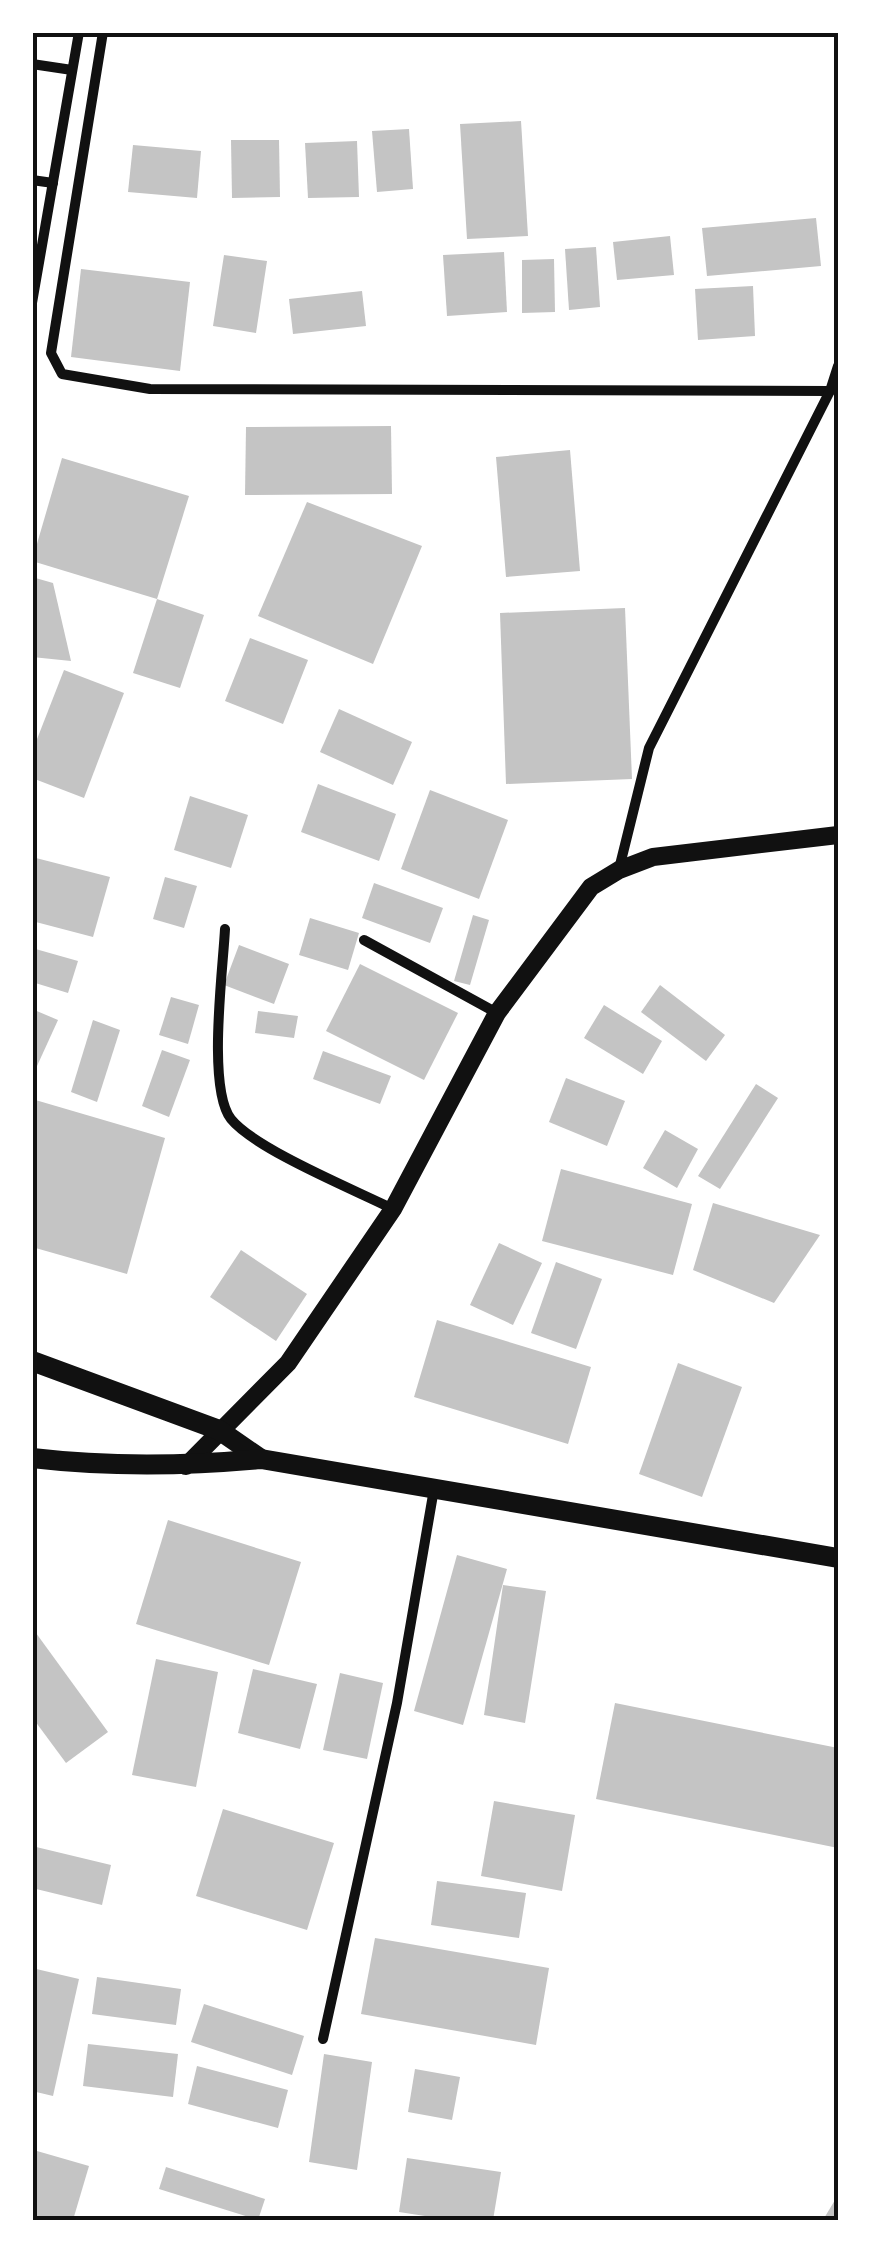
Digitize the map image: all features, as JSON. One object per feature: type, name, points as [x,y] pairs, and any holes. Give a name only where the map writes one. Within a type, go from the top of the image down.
[{"type":"main road","points":[[32,1361],[219,1430],[262,1460]]},
{"type":"main road","points":[[32,1458],[186,1466],[262,1460],[838,1558]]},
{"type":"street","points":[[32,303],[78,32]]},
{"type":"street","points":[[104,32],[51,352],[62,374],[150,389],[830,391]]},
{"type":"street","points":[[32,64],[72,70]]},
{"type":"street","points":[[32,180],[53,183]]},
{"type":"street","points":[[619,870],[649,748],[830,391],[838,366]]},
{"type":"street","points":[[186,1466],[288,1364],[393,1209],[497,1013],[591,887],[619,870],[653,857],[838,835]]},
{"type":"street","points":[[225,928],[218,1086],[230,1118],[258,1142],[393,1209]]},
{"type":"street","points":[[364,940],[497,1013]]},
{"type":"street","points":[[322,2039],[397,1703],[434,1489]]},
{"type":"building","points":[[521,121],[528,236],[467,239],[460,124]]},
{"type":"building","points":[[409,129],[413,189],[377,192],[372,131]]},
{"type":"building","points":[[231,140],[279,140],[280,197],[232,198]]},
{"type":"building","points":[[357,141],[359,197],[308,198],[305,143]]},
{"type":"building","points":[[133,145],[201,151],[197,198],[128,192]]},
{"type":"building","points":[[816,218],[821,266],[707,276],[702,228]]},
{"type":"building","points":[[670,236],[674,275],[617,280],[613,242]]},
{"type":"building","points":[[596,247],[600,307],[569,310],[565,249]]},
{"type":"building","points":[[504,252],[507,312],[447,316],[443,255]]},
{"type":"building","points":[[224,255],[267,261],[256,333],[213,326]]},
{"type":"building","points":[[554,259],[555,312],[522,313],[522,260]]},
{"type":"building","points":[[81,269],[190,282],[180,371],[71,357]]},
{"type":"building","points":[[753,286],[755,336],[698,340],[695,289]]},
{"type":"building","points":[[362,291],[366,326],[293,334],[289,299]]},
{"type":"building","points":[[391,426],[392,494],[245,495],[246,427]]},
{"type":"building","points":[[570,450],[580,571],[506,577],[496,457]]},
{"type":"building","points":[[62,458],[189,496],[157,599],[32,561]]},
{"type":"building","points":[[307,502],[422,546],[373,664],[258,616]]},
{"type":"building","points":[[32,577],[53,583],[71,661],[32,657]]},
{"type":"building","points":[[157,599],[204,615],[180,688],[133,673]]},
{"type":"building","points":[[625,608],[632,779],[506,784],[500,613]]},
{"type":"building","points":[[250,638],[308,660],[283,724],[225,701]]},
{"type":"building","points":[[64,670],[124,693],[84,798],[32,778],[32,752]]},
{"type":"building","points":[[339,709],[412,742],[393,785],[320,752]]},
{"type":"building","points":[[318,784],[396,814],[379,861],[301,832]]},
{"type":"building","points":[[430,790],[508,820],[479,899],[401,869]]},
{"type":"building","points":[[190,796],[248,815],[231,868],[174,850]]},
{"type":"building","points":[[32,857],[110,877],[93,937],[32,921]]},
{"type":"building","points":[[165,877],[197,886],[184,928],[153,919]]},
{"type":"building","points":[[374,883],[443,908],[430,943],[362,918]]},
{"type":"building","points":[[473,915],[489,920],[470,985],[454,981]]},
{"type":"building","points":[[310,918],[359,933],[348,970],[299,955]]},
{"type":"building","points":[[239,945],[289,964],[274,1004],[224,985]]},
{"type":"building","points":[[32,948],[78,961],[68,993],[32,982]]},
{"type":"building","points":[[360,964],[458,1013],[424,1080],[326,1031]]},
{"type":"building","points":[[660,985],[725,1035],[706,1061],[641,1012]]},
{"type":"building","points":[[171,997],[199,1005],[188,1044],[159,1035]]},
{"type":"building","points":[[604,1005],[662,1041],[643,1074],[584,1038]]},
{"type":"building","points":[[32,1009],[58,1020],[32,1077]]},
{"type":"building","points":[[258,1011],[298,1016],[294,1038],[255,1033]]},
{"type":"building","points":[[93,1020],[120,1030],[97,1102],[71,1092]]},
{"type":"building","points":[[162,1050],[190,1060],[169,1117],[142,1106]]},
{"type":"building","points":[[323,1051],[391,1076],[380,1104],[313,1079]]},
{"type":"building","points":[[566,1078],[625,1101],[607,1146],[549,1122]]},
{"type":"building","points":[[756,1084],[778,1098],[720,1189],[698,1176]]},
{"type":"building","points":[[32,1099],[165,1138],[127,1274],[32,1247]]},
{"type":"building","points":[[665,1130],[698,1149],[677,1188],[643,1168]]},
{"type":"building","points":[[561,1169],[692,1204],[673,1275],[542,1241]]},
{"type":"building","points":[[713,1203],[820,1235],[774,1303],[693,1270]]},
{"type":"building","points":[[499,1243],[542,1263],[513,1325],[470,1305]]},
{"type":"building","points":[[241,1250],[307,1294],[276,1341],[210,1297]]},
{"type":"building","points":[[556,1262],[602,1279],[576,1349],[531,1333]]},
{"type":"building","points":[[437,1320],[591,1367],[568,1444],[414,1397]]},
{"type":"building","points":[[678,1363],[742,1387],[702,1497],[639,1474]]},
{"type":"building","points":[[168,1520],[301,1562],[269,1665],[136,1624]]},
{"type":"building","points":[[457,1555],[507,1569],[463,1725],[414,1711]]},
{"type":"building","points":[[503,1585],[546,1591],[525,1723],[484,1715]]},
{"type":"building","points":[[36,1633],[108,1732],[66,1763],[32,1717],[32,1636]]},
{"type":"building","points":[[156,1659],[218,1672],[196,1787],[132,1775]]},
{"type":"building","points":[[253,1669],[317,1684],[300,1749],[238,1733]]},
{"type":"building","points":[[340,1673],[383,1683],[367,1759],[323,1750]]},
{"type":"building","points":[[615,1703],[838,1748],[838,1848],[596,1799]]},
{"type":"building","points":[[494,1801],[575,1815],[562,1891],[481,1876]]},
{"type":"building","points":[[223,1809],[334,1843],[307,1930],[196,1896]]},
{"type":"building","points":[[32,1846],[111,1865],[102,1905],[32,1888]]},
{"type":"building","points":[[437,1881],[526,1893],[519,1938],[431,1925]]},
{"type":"building","points":[[375,1938],[549,1968],[536,2045],[361,2014]]},
{"type":"building","points":[[32,1968],[79,1979],[53,2096],[32,2091]]},
{"type":"building","points":[[97,1977],[181,1989],[176,2025],[92,2014]]},
{"type":"building","points":[[204,2004],[304,2036],[292,2075],[191,2042]]},
{"type":"building","points":[[88,2044],[178,2054],[173,2097],[83,2086]]},
{"type":"building","points":[[324,2054],[372,2062],[357,2170],[309,2162]]},
{"type":"building","points":[[197,2066],[288,2090],[278,2128],[188,2104]]},
{"type":"building","points":[[415,2069],[460,2077],[452,2120],[408,2112]]},
{"type":"building","points":[[37,2151],[89,2166],[73,2220],[32,2220],[32,2167]]},
{"type":"building","points":[[407,2158],[501,2172],[493,2220],[451,2220],[399,2212]]},
{"type":"building","points":[[166,2167],[265,2199],[258,2220],[159,2189]]},
{"type":"building","points":[[838,2195],[838,2220],[823,2220]]}]
